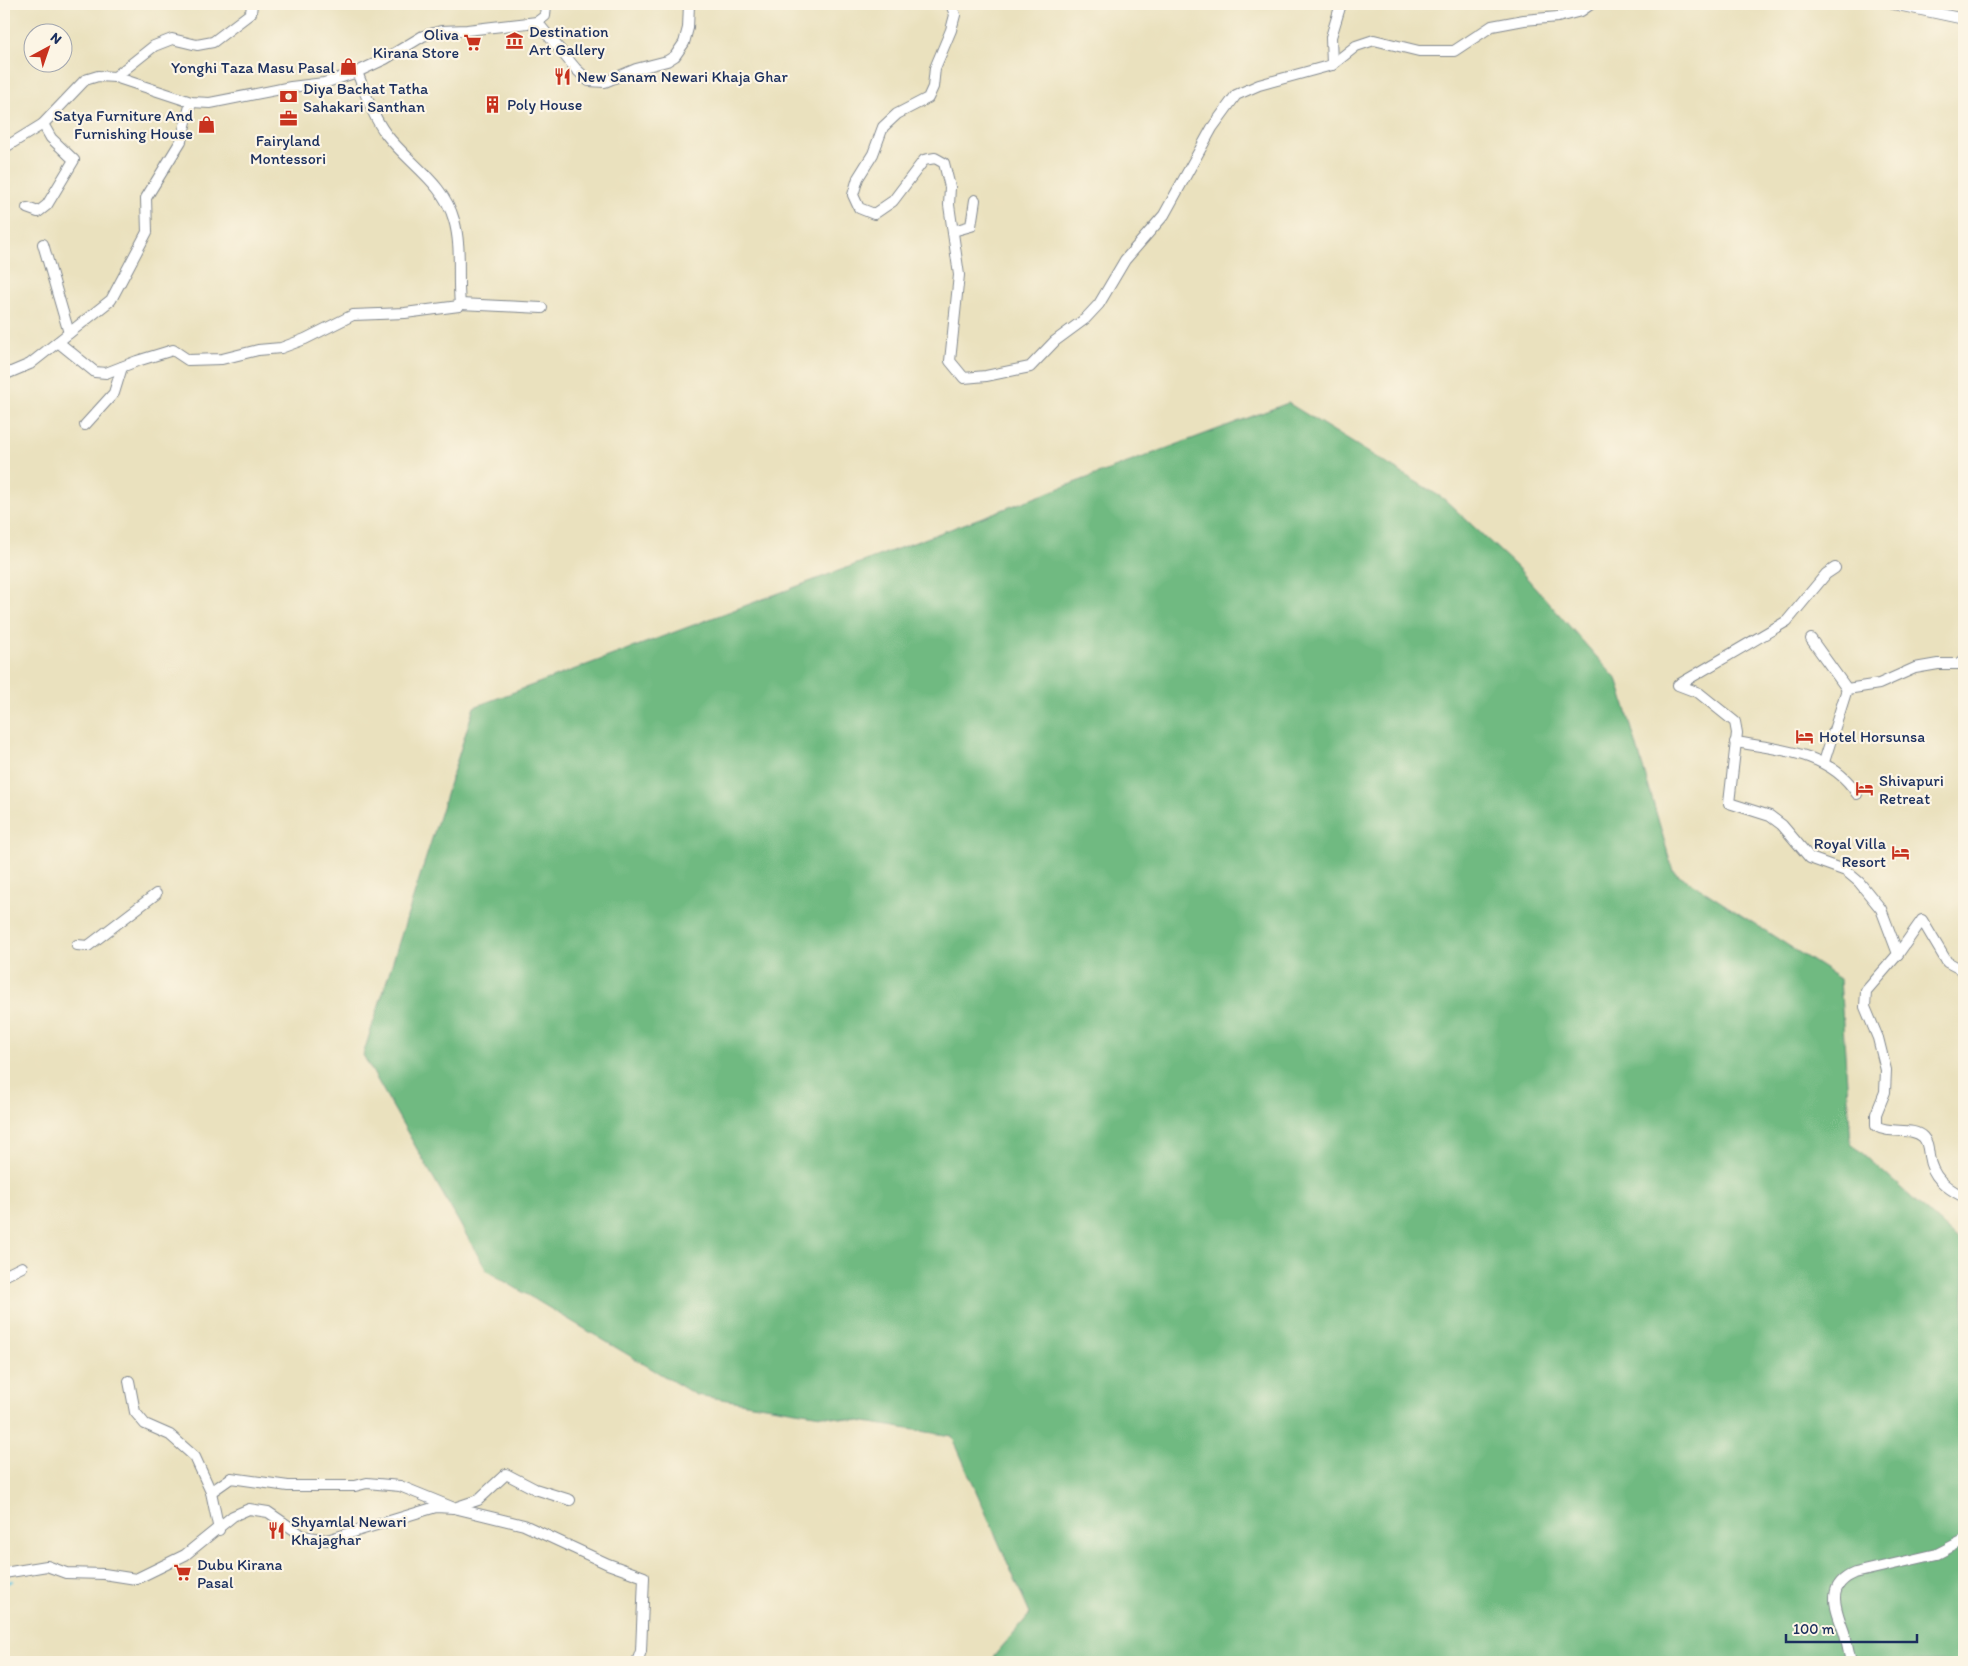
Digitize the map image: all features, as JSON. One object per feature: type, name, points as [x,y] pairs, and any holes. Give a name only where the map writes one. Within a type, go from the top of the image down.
[{"type":"street","points":[[115,77],[154,46],[172,39],[197,45],[213,42],[250,13],[252,4]]},
{"type":"street","points":[[4,148],[44,124],[86,80],[98,76],[115,77],[191,102],[210,104],[291,87],[324,83],[357,72],[385,59],[423,36],[441,31],[538,22],[544,16],[546,4]]},
{"type":"street","points":[[538,22],[576,69],[589,81],[605,82],[636,69],[667,61],[675,56],[684,43],[686,36],[689,4]]},
{"type":"street","points":[[951,4],[955,14]]},
{"type":"street","points":[[960,4],[935,68],[933,87],[928,98],[897,114],[883,127],[872,154],[858,178],[853,195],[859,208],[874,214],[893,200],[924,160],[935,158],[944,163],[950,187],[949,205],[959,275],[950,361],[964,378],[993,375],[1030,367],[1056,341],[1085,319],[1098,304],[1125,260],[1164,215],[1212,128],[1236,94],[1259,85],[1332,65],[1356,46],[1374,40],[1419,51],[1454,51],[1492,26],[1524,20],[1558,17],[1581,11],[1591,4]]},
{"type":"street","points":[[1332,65],[1331,37],[1341,4]]},
{"type":"street","points":[[1893,4],[1964,19]]},
{"type":"street","points":[[357,72],[385,133],[440,190],[454,219],[458,240],[460,304]]},
{"type":"street","points":[[4,375],[30,364],[111,300],[147,232],[146,198],[181,141],[191,102]]},
{"type":"street","points":[[28,208],[38,212],[47,205],[74,160],[51,138],[44,124]]},
{"type":"street","points":[[953,231],[971,226],[976,200]]},
{"type":"street","points":[[43,244],[69,333]]},
{"type":"street","points":[[58,342],[95,372],[106,374],[173,350],[188,360],[206,361],[258,350],[281,348],[305,339],[353,315],[405,313],[459,306],[460,304],[542,308]]},
{"type":"street","points":[[85,425],[114,393],[122,367]]},
{"type":"street","points":[[1835,568],[1826,574],[1787,621],[1678,685],[1703,696],[1735,722],[1737,727],[1728,803],[1770,816],[1782,825],[1810,858],[1846,871],[1859,882],[1881,909],[1898,954]]},
{"type":"street","points":[[1811,639],[1848,689]]},
{"type":"street","points":[[1848,689],[1879,684],[1915,668],[1938,664],[1963,664]]},
{"type":"street","points":[[1824,762],[1848,689]]},
{"type":"street","points":[[1735,742],[1824,762],[1840,773],[1857,794]]},
{"type":"street","points":[[77,945],[88,946],[156,894]]},
{"type":"street","points":[[1964,971],[1947,962],[1922,920],[1898,954],[1866,991],[1864,1000],[1878,1038],[1886,1070],[1885,1092],[1876,1114],[1876,1126],[1884,1131],[1916,1132],[1924,1138],[1927,1144],[1930,1163],[1938,1180],[1964,1198]]},
{"type":"street","points":[[4,1276],[22,1268]]},
{"type":"street","points":[[129,1381],[135,1412],[145,1424],[170,1435],[195,1456],[211,1492],[219,1530]]},
{"type":"street","points":[[4,1574],[47,1566],[66,1573],[104,1574],[136,1579],[185,1555],[219,1530],[233,1516],[249,1509],[268,1512],[303,1536],[327,1540],[436,1507],[454,1508],[478,1500],[506,1474],[535,1489],[570,1500]]},
{"type":"street","points":[[211,1492],[230,1478],[288,1486],[355,1486],[367,1483],[400,1486],[454,1508],[524,1525],[608,1564],[644,1577],[641,1651],[636,1662]]},
{"type":"street","points":[[1851,1662],[1835,1606],[1835,1593],[1839,1584],[1855,1573],[1938,1554],[1964,1540]]},
{"type":"green space","points":[[1288,403],[1444,499],[1517,567],[1618,681],[1673,871],[1840,979],[1851,1143],[1964,1245],[1964,1662],[989,1662],[1030,1614],[952,1436],[696,1395],[487,1271],[363,1055],[474,707]]},
{"type":"waterway","points":[[4,1584],[12,1581]]},
{"type":"place","name":"Destination Art Gallery","points":[[515,40]]},
{"type":"place","name":"Oliva Kirana Store","points":[[473,43]]},
{"type":"place","name":"Yonghi Taza Masu Pasal","points":[[349,67]]},
{"type":"place","name":"New Sanam Newari Khaja Ghar","points":[[563,76]]},
{"type":"place","name":"Diya Bachat Tatha Sahakari Santhan","points":[[289,97]]},
{"type":"place","name":"Poly House","points":[[493,104]]},
{"type":"place","name":"Fairyland Montessori","points":[[288,119]]},
{"type":"place","name":"Satya Furniture And Furnishing House","points":[[207,124]]},
{"type":"place","name":"Hotel Horsunsa","points":[[1805,736]]},
{"type":"place","name":"Shivapuri Retreat","points":[[1865,789]]},
{"type":"place","name":"Royal Villa Resort","points":[[1900,852]]},
{"type":"place","name":"Shyamlal Newari Khajaghar","points":[[277,1530]]},
{"type":"place","name":"Dubu Kirana Pasal","points":[[183,1573]]}]
